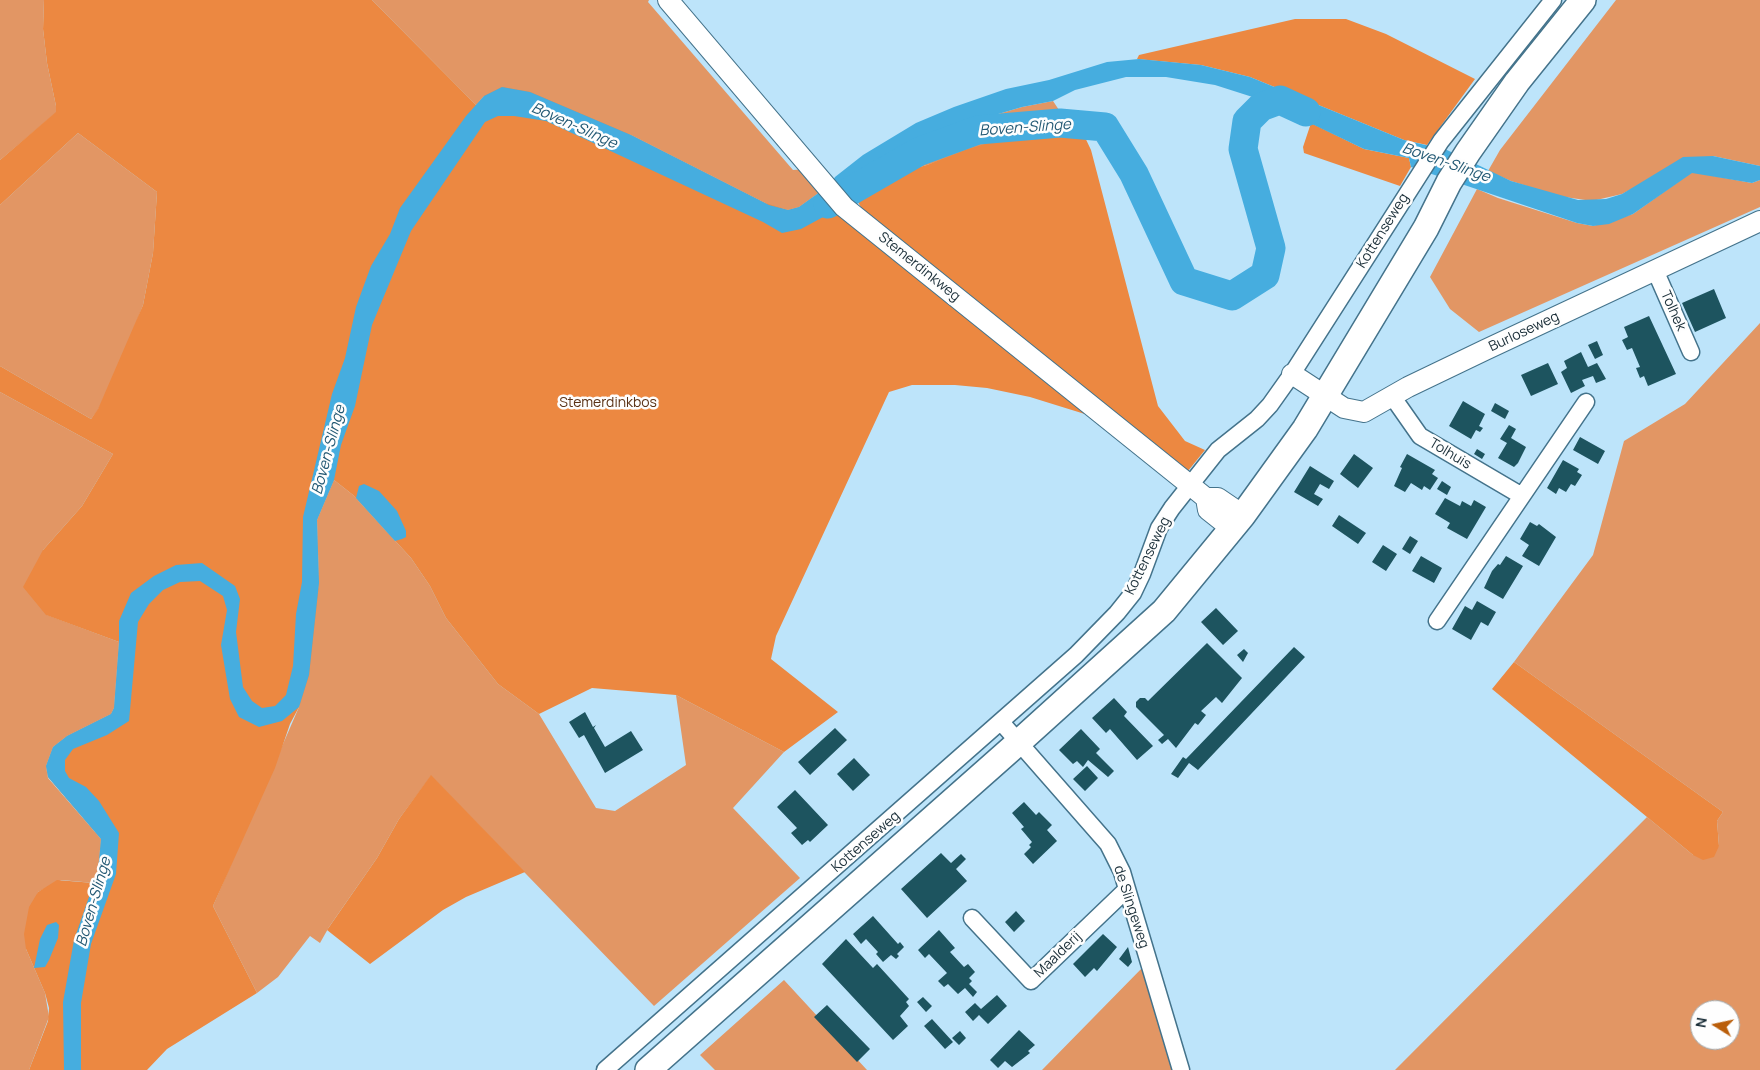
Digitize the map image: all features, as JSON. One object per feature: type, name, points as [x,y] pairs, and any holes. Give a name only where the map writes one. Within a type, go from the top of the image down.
[{"type":"main road","name":"Kottenseweg","points":[[648,1070],[1019,742],[1104,663],[1232,518],[1310,386],[1424,214],[1449,182],[1517,82],[1583,0]]},
{"type":"street","name":"Stemerdinkweg","points":[[668,0],[844,207],[1206,498],[1218,498],[1232,518]]},
{"type":"street","name":"Kottenseweg","points":[[605,1070],[1076,655],[1117,613],[1133,593],[1159,528],[1218,450],[1257,419],[1310,386],[1421,172],[1442,141],[1553,0]]},
{"type":"street","name":"Burloseweg","points":[[1310,386],[1344,408],[1355,412],[1364,412],[1392,396],[1760,221]]},
{"type":"street","name":"Tolhek","points":[[1655,270],[1691,352]]},
{"type":"street","name":"Tolhuis","points":[[1392,396],[1420,436],[1522,496]]},
{"type":"street","points":[[1437,621],[1586,402]]},
{"type":"street","name":"de Slingeweg","points":[[1000,722],[1108,844],[1127,889],[1181,1070]]},
{"type":"street","name":"Maalderij","points":[[972,918],[1030,982],[1127,889]]},
{"type":"street","points":[[776,920],[793,941]]},
{"type":"shaded area","points":[[0,0],[44,0],[43,29],[56,113],[0,160]]},
{"type":"shaded area","points":[[372,0],[649,0],[648,2],[793,170],[808,169],[823,190],[799,207],[788,210],[769,205],[631,135],[484,96],[476,105]]},
{"type":"shaded area","points":[[1616,0],[1760,0],[1760,166],[1713,156],[1643,183],[1622,194],[1592,201],[1558,196],[1511,181],[1488,171],[1500,150]]},
{"type":"shaded area","points":[[1053,101],[1071,128],[1032,130],[927,165],[886,176],[853,203],[847,196],[893,159],[928,139],[961,125],[1022,107]]},
{"type":"shaded area","points":[[78,133],[157,192],[153,253],[143,305],[123,357],[98,410],[91,419],[0,366],[0,205]]},
{"type":"shaded area","points":[[1692,172],[1752,183],[1760,180],[1760,207],[1479,332],[1450,309],[1430,277],[1477,189],[1498,198],[1577,223],[1593,226],[1633,214]]},
{"type":"shaded area","points":[[1760,323],[1760,1070],[1395,1070],[1647,817],[1693,855],[1719,846],[1717,821],[1723,812],[1514,662],[1593,555],[1624,441],[1685,404]]},
{"type":"shaded area","points":[[0,392],[113,454],[82,506],[43,550],[47,615],[119,642],[114,708],[111,714],[67,736],[53,747],[46,766],[48,778],[101,839],[98,871],[94,883],[61,880],[38,892],[26,949],[45,993],[49,1017],[29,1070],[0,1070]]},
{"type":"shaded area","points":[[334,480],[353,495],[411,558],[430,586],[446,618],[498,684],[539,714],[596,808],[615,811],[686,765],[676,695],[784,752],[733,808],[800,878],[654,1006],[431,776],[399,819],[377,858],[320,943],[310,936],[278,977],[257,993],[213,906],[299,707],[319,583],[317,520]]},
{"type":"shaded area","points":[[1143,967],[1173,1070],[1042,1070]]},
{"type":"shaded area","points":[[784,980],[867,1070],[715,1070],[700,1055]]},
{"type":"green space","name":"Stemerdinkbos","points":[[44,0],[372,0],[476,105],[484,96],[502,87],[530,92],[631,135],[765,203],[788,210],[799,207],[812,198],[835,206],[1088,415],[1030,397],[987,388],[955,385],[912,385],[889,392],[776,636],[771,659],[838,712],[784,752],[676,695],[592,688],[539,714],[498,684],[446,618],[430,586],[411,558],[353,495],[334,480],[317,520],[319,583],[309,675],[299,707],[290,724],[275,768],[213,906],[257,993],[167,1049],[147,1070],[29,1070],[48,1021],[49,1008],[45,993],[26,949],[24,934],[29,907],[38,892],[57,880],[94,883],[98,871],[101,839],[48,777],[46,766],[53,747],[67,736],[111,714],[114,708],[119,642],[46,615],[23,587],[43,550],[82,506],[113,454],[0,392],[0,366],[91,419],[98,409],[143,305],[153,253],[157,192],[78,133],[0,205],[0,160],[56,112],[43,29]]},
{"type":"green space","points":[[1295,19],[1346,19],[1386,34],[1475,79],[1427,145],[1404,140],[1250,77],[1201,65],[1137,59],[1139,55]]},
{"type":"green space","points":[[1311,123],[1364,149],[1409,158],[1411,167],[1400,186],[1304,153],[1303,147]]},
{"type":"green space","points":[[1081,129],[1091,150],[1158,406],[1185,441],[1205,450],[1188,471],[868,219],[856,199],[886,176],[927,165],[968,149],[1032,130]]},
{"type":"green space","points":[[1514,662],[1723,812],[1717,821],[1719,846],[1714,857],[1703,860],[1693,855],[1492,689]]},
{"type":"green space","points":[[431,775],[525,872],[466,897],[443,910],[370,964],[327,930],[377,858],[399,819]]},
{"type":"water","points":[[1139,59],[1201,65],[1250,77],[1404,140],[1447,150],[1511,181],[1578,200],[1606,199],[1622,194],[1683,157],[1713,156],[1760,166],[1760,180],[1752,183],[1692,173],[1633,214],[1609,224],[1593,226],[1577,223],[1411,167],[1409,158],[1364,149],[1262,100],[1215,85],[1166,77],[1126,77],[1075,90],[1053,101],[1022,107],[961,125],[928,139],[893,159],[825,216],[801,229],[782,233],[763,222],[546,121],[514,116],[498,116],[485,122],[411,231],[372,325],[355,406],[341,445],[334,480],[317,520],[319,583],[309,675],[299,707],[282,721],[259,727],[239,717],[230,699],[221,645],[227,610],[223,596],[200,581],[180,582],[163,590],[149,604],[138,622],[129,721],[107,735],[73,749],[65,760],[65,771],[69,778],[86,787],[99,801],[119,833],[116,874],[91,944],[81,1003],[81,1070],[64,1070],[63,1002],[74,940],[98,871],[101,839],[48,777],[46,766],[53,747],[67,736],[111,714],[114,708],[119,621],[131,593],[154,576],[176,565],[202,563],[235,586],[240,599],[236,632],[243,687],[252,701],[262,708],[275,706],[286,695],[293,666],[296,614],[302,582],[303,517],[332,394],[345,358],[356,307],[371,266],[390,234],[400,208],[466,116],[484,96],[502,87],[530,92],[631,135],[769,205],[788,210],[799,207],[831,184],[835,177],[863,155],[916,123],[954,107],[1006,89],[1049,80],[1107,62]]},
{"type":"water","points":[[364,484],[379,491],[397,511],[406,531],[406,537],[395,541],[356,498],[359,486]]},
{"type":"water","points":[[56,922],[59,925],[58,938],[49,960],[45,967],[34,968],[40,939],[47,925]]},
{"type":"building","points":[[1714,289],[1726,318],[1695,332],[1682,303]]},
{"type":"building","points":[[1649,316],[1676,374],[1648,386],[1644,376],[1640,378],[1636,368],[1640,367],[1632,348],[1627,350],[1622,340],[1628,337],[1624,327]]},
{"type":"building","points":[[1597,341],[1603,355],[1595,359],[1588,345]]},
{"type":"building","points":[[1581,352],[1588,367],[1597,363],[1606,379],[1596,383],[1593,376],[1582,380],[1585,386],[1571,393],[1561,372],[1567,368],[1564,361]]},
{"type":"building","points":[[1548,363],[1558,384],[1531,396],[1521,375]]},
{"type":"building","points":[[1463,401],[1485,414],[1479,426],[1483,428],[1480,432],[1476,430],[1471,439],[1449,426]]},
{"type":"building","points":[[1495,403],[1509,411],[1505,419],[1491,411]]},
{"type":"building","points":[[1509,425],[1516,429],[1511,438],[1526,447],[1514,467],[1498,458],[1507,443],[1500,439]]},
{"type":"building","points":[[1580,437],[1605,451],[1598,464],[1573,450]]},
{"type":"building","points":[[1477,449],[1485,454],[1482,459],[1474,454]]},
{"type":"building","points":[[1354,454],[1373,468],[1358,488],[1340,474]]},
{"type":"building","points":[[1407,454],[1435,470],[1432,474],[1438,478],[1430,490],[1424,486],[1422,490],[1411,483],[1405,492],[1394,486],[1402,468],[1400,467]]},
{"type":"building","points":[[1563,460],[1579,469],[1577,472],[1582,475],[1575,486],[1571,484],[1566,492],[1559,488],[1556,494],[1547,488]]},
{"type":"building","points":[[1310,466],[1334,481],[1329,489],[1320,484],[1314,494],[1323,499],[1318,506],[1294,492]]},
{"type":"building","points":[[1442,481],[1451,487],[1447,495],[1437,489]]},
{"type":"building","points":[[1445,498],[1460,506],[1462,501],[1471,506],[1474,500],[1486,507],[1467,539],[1447,528],[1450,523],[1435,514]]},
{"type":"building","points":[[1339,515],[1366,533],[1358,544],[1332,526]]},
{"type":"building","points":[[1530,522],[1537,526],[1539,524],[1556,537],[1539,566],[1522,556],[1529,545],[1520,539]]},
{"type":"building","points":[[1410,536],[1418,541],[1410,554],[1402,549]]},
{"type":"building","points":[[1383,545],[1397,554],[1386,571],[1372,562]]},
{"type":"building","points":[[1421,556],[1442,568],[1434,583],[1412,571]]},
{"type":"building","points":[[1506,556],[1523,566],[1503,599],[1484,588],[1492,571],[1498,564],[1500,565]]},
{"type":"building","points":[[1477,601],[1496,612],[1488,626],[1481,622],[1471,640],[1452,629],[1465,606],[1472,610]]},
{"type":"building","points":[[1216,608],[1238,631],[1223,645],[1201,622]]},
{"type":"building","points":[[1207,643],[1242,678],[1222,703],[1216,697],[1201,711],[1206,715],[1198,725],[1195,723],[1176,748],[1168,739],[1162,744],[1158,740],[1164,735],[1136,707],[1136,702],[1140,698],[1145,698],[1148,701]]},
{"type":"building","points":[[1294,647],[1305,657],[1198,770],[1189,763],[1178,778],[1171,774],[1183,757],[1186,759]]},
{"type":"building","points":[[1244,649],[1248,653],[1243,662],[1237,655]]},
{"type":"building","points":[[1114,698],[1127,712],[1124,716],[1153,746],[1137,760],[1110,729],[1106,733],[1092,718]]},
{"type":"building","points":[[585,712],[593,727],[596,725],[594,728],[605,747],[631,731],[643,750],[605,773],[584,735],[579,738],[569,722]]},
{"type":"building","points":[[835,728],[847,740],[810,775],[798,762]]},
{"type":"building","points":[[1081,729],[1100,749],[1096,753],[1114,771],[1108,777],[1088,760],[1083,767],[1077,761],[1073,764],[1059,750]]},
{"type":"building","points":[[854,758],[870,775],[853,791],[837,774]]},
{"type":"building","points":[[1087,766],[1098,778],[1085,791],[1073,779]]},
{"type":"building","points":[[795,790],[828,825],[810,842],[808,840],[802,845],[791,833],[797,828],[777,807]]},
{"type":"building","points":[[1024,802],[1036,815],[1039,812],[1052,825],[1047,830],[1057,841],[1033,864],[1024,854],[1031,847],[1029,845],[1032,842],[1021,829],[1024,827],[1012,813]]},
{"type":"building","points":[[941,853],[951,863],[961,854],[966,859],[956,869],[967,881],[927,918],[901,889]]},
{"type":"building","points":[[1016,911],[1025,921],[1014,932],[1005,922]]},
{"type":"building","points":[[873,916],[898,944],[900,942],[904,947],[897,954],[899,956],[896,959],[891,955],[883,962],[876,954],[878,952],[866,939],[861,944],[853,934]]},
{"type":"building","points":[[939,930],[955,948],[950,952],[964,967],[968,964],[975,972],[969,978],[972,981],[969,984],[977,992],[973,997],[965,988],[958,994],[948,984],[944,987],[938,981],[947,973],[929,954],[925,958],[918,950]]},
{"type":"building","points":[[1103,934],[1117,947],[1097,971],[1094,968],[1085,977],[1073,964]]},
{"type":"building","points":[[846,939],[873,968],[877,964],[909,999],[906,1002],[909,1006],[900,1016],[908,1026],[893,1040],[822,964]]},
{"type":"building","points":[[1128,947],[1132,962],[1128,967],[1119,959]]},
{"type":"building","points":[[997,995],[1007,1006],[988,1024],[979,1015],[973,1021],[965,1012],[975,1003],[981,1009]]},
{"type":"building","points":[[923,997],[932,1006],[926,1012],[917,1002]]},
{"type":"building","points":[[827,1005],[870,1049],[857,1062],[814,1017]]},
{"type":"building","points":[[932,1019],[953,1042],[945,1049],[924,1026]]},
{"type":"building","points":[[1019,1030],[1035,1045],[1028,1051],[1030,1053],[1012,1067],[1005,1061],[998,1068],[990,1060]]},
{"type":"building","points":[[960,1031],[966,1038],[959,1045],[952,1038]]},
{"type":"waterway","name":"Boven-Slinge","points":[[828,204],[918,152],[978,130],[1060,123],[1105,127],[1134,174],[1184,281],[1232,296],[1265,275],[1271,248],[1243,149],[1247,121],[1261,107],[1280,100],[1306,112]]}]
